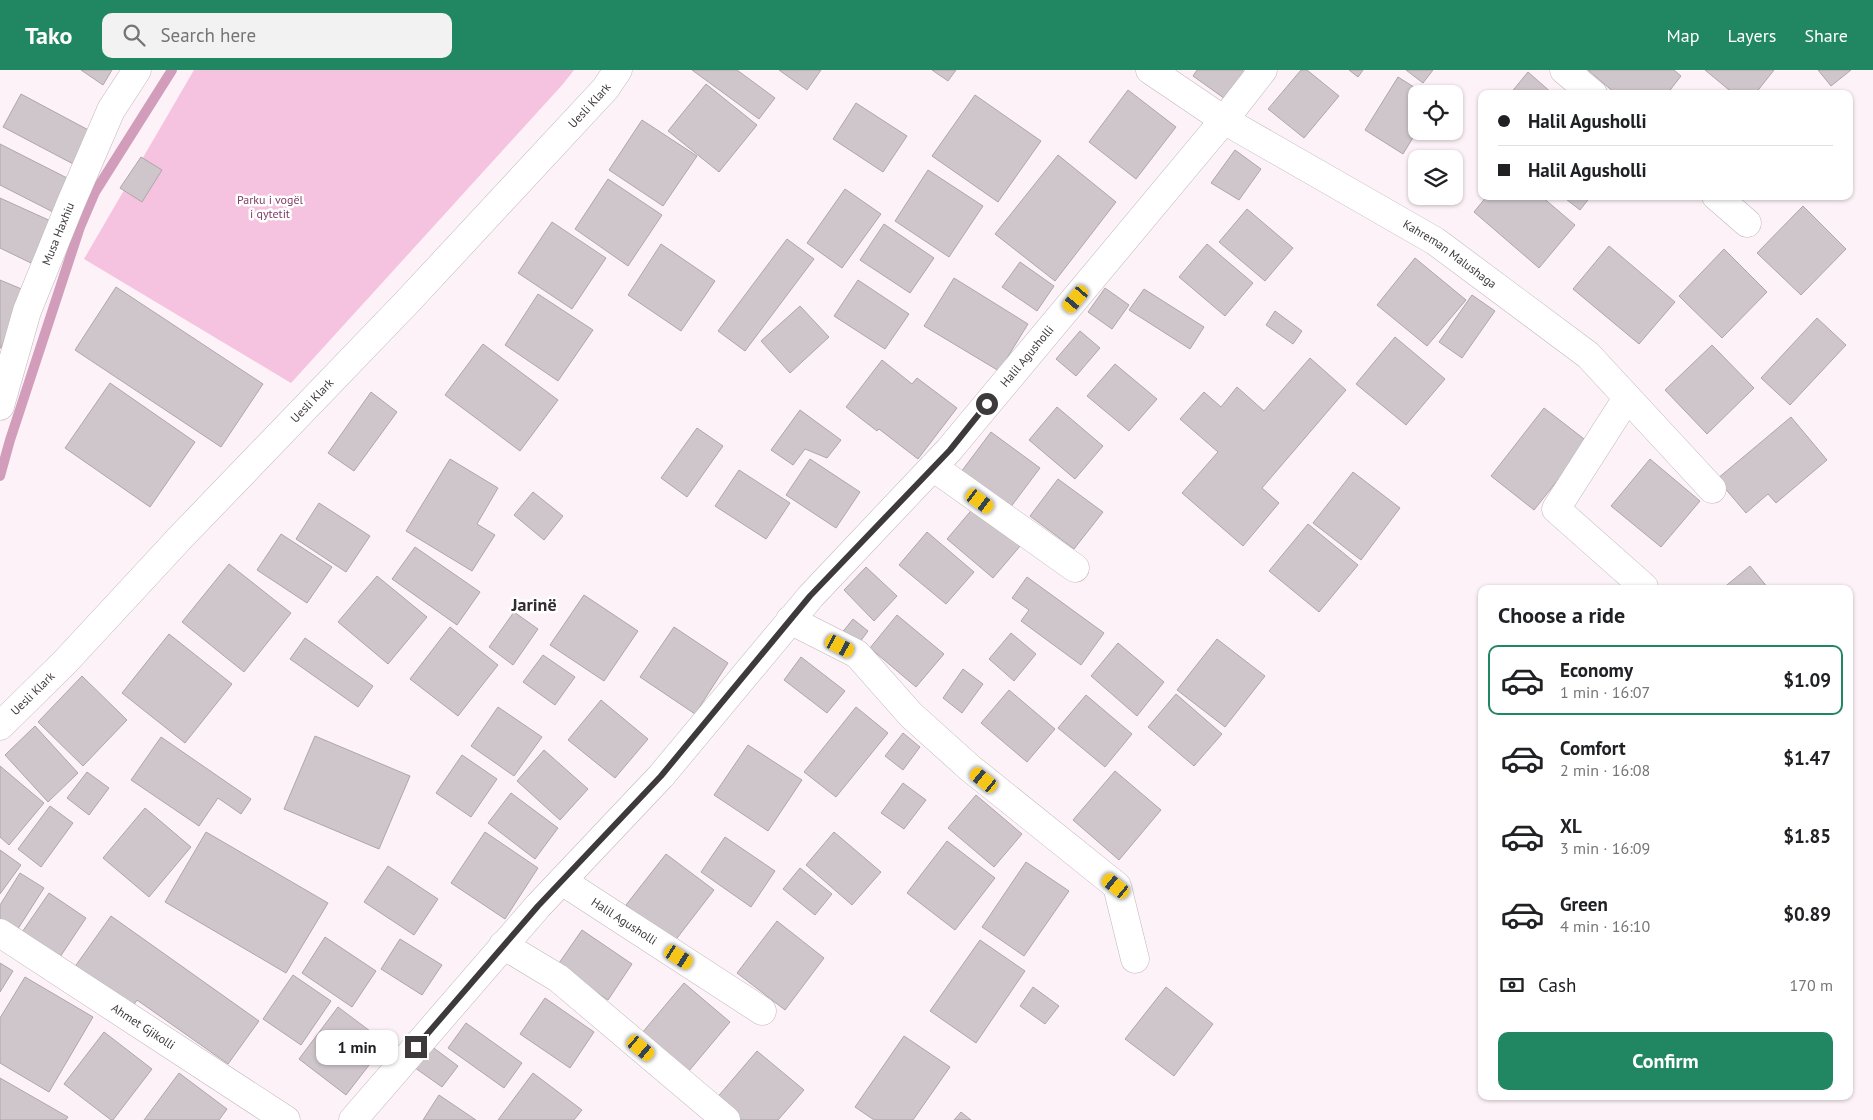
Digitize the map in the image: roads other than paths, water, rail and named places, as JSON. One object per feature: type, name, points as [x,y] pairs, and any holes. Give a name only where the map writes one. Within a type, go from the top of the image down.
[{"type":"street","name":"Musa Haxhiu","points":[[0,406],[28,311],[70,205],[111,110],[137,70]]},
{"type":"street","name":"Uesli Klark","points":[[0,726],[65,662],[179,539],[436,272],[604,89],[618,70]]},
{"type":"street","name":"Kahreman Malushaga","points":[[1150,70],[1224,120],[1436,241],[1588,355],[1712,489]]},
{"type":"street","name":"Halil Agusholli","points":[[353,1120],[562,880],[661,776],[810,596],[950,450],[1224,120],[1263,70]]},
{"type":"street","points":[[1564,70],[1588,90]]},
{"type":"street","points":[[1721,200],[1747,223]]},
{"type":"street","points":[[1627,398],[1556,509],[1642,585]]},
{"type":"street","points":[[933,467],[1075,568]]},
{"type":"street","points":[[790,620],[857,654],[911,715],[970,768],[1116,886],[1136,959]]},
{"type":"street","name":"Halil Agusholli","points":[[562,880],[762,1011]]},
{"type":"street","name":"Ahmet Gjikolli","points":[[0,933],[286,1120]]},
{"type":"street","points":[[504,945],[558,978],[726,1120]]},
{"type":"waterway","points":[[0,476],[80,227],[95,192],[172,70]]},
{"type":"district","name":"Jarinë","points":[[534,605]]},
{"type":"park label","name":"Parku i vogël i qytetit","points":[[270,207]]}]
